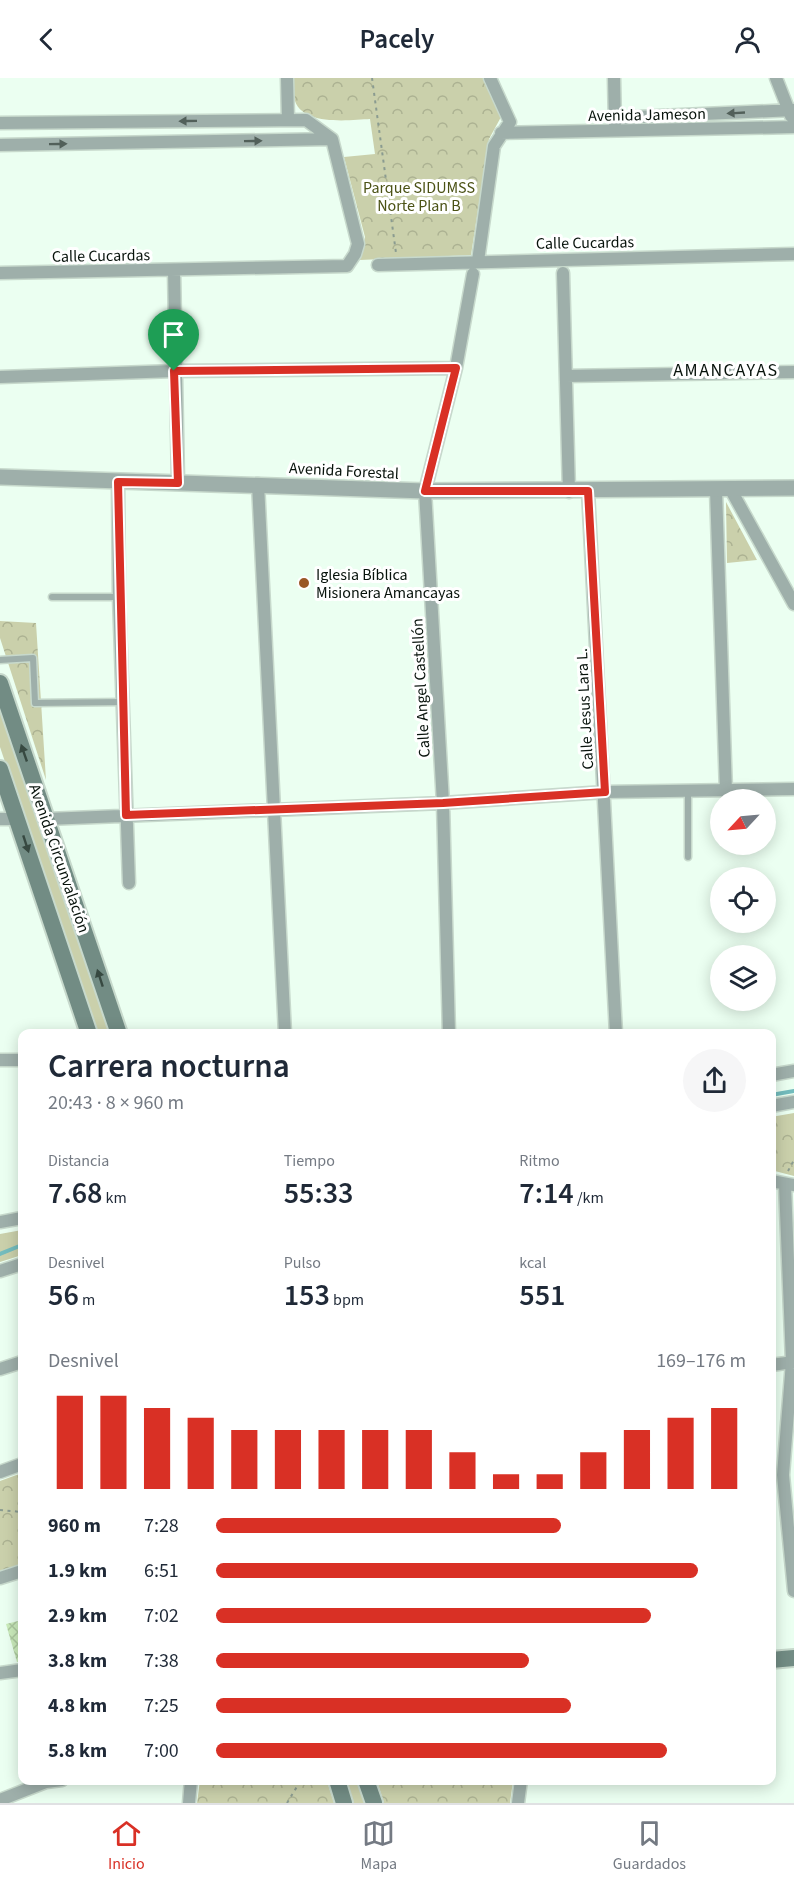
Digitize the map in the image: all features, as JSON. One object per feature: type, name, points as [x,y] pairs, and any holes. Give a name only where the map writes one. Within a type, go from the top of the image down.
[{"type":"main road","name":"Avenida Circunvalación","points":[[0,683],[116,1029]]},
{"type":"main road","name":"Avenida Circunvalación","points":[[0,769],[87,1029]]},
{"type":"main road","points":[[776,1660],[794,1658]]},
{"type":"main road","points":[[339,1785],[344,1803]]},
{"type":"main road","points":[[368,1785],[374,1803]]},
{"type":"street","points":[[287,78],[288,120]]},
{"type":"street","points":[[478,261],[494,146],[510,122],[490,78]]},
{"type":"street","points":[[614,78],[615,131]]},
{"type":"street","points":[[776,78],[792,110],[794,125]]},
{"type":"street","name":"Avenida Jameson","points":[[615,118],[792,110]]},
{"type":"street","points":[[0,123],[306,120],[332,139]]},
{"type":"street","name":"Avenida Jameson","points":[[501,133],[794,125]]},
{"type":"street","points":[[0,145],[332,139]]},
{"type":"street","name":"Calle Cucardas","points":[[0,273],[347,266],[358,244],[332,139]]},
{"type":"street","name":"Calle Cucardas","points":[[378,265],[794,254]]},
{"type":"street","points":[[174,270],[174,371],[178,483]]},
{"type":"street","points":[[563,273],[569,492]]},
{"type":"street","name":"Calle Angel Castellón","points":[[449,1029],[443,803],[425,491],[456,368],[473,274]]},
{"type":"street","points":[[0,377],[174,371],[456,368]]},
{"type":"street","points":[[566,376],[794,372]]},
{"type":"street","name":"Avenida Forestal","points":[[0,477],[425,491],[569,492],[794,488]]},
{"type":"street","points":[[118,482],[119,597],[129,884]]},
{"type":"street","points":[[258,484],[285,1029]]},
{"type":"street","points":[[724,490],[794,604]]},
{"type":"street","points":[[724,490],[726,789]]},
{"type":"street","name":"Calle Jesus Lara L.","points":[[588,491],[616,1029]]},
{"type":"street","points":[[776,790],[794,789]]},
{"type":"street","points":[[47,819],[273,808],[443,803],[605,792],[710,792]]},
{"type":"street","points":[[0,819],[17,819]]},
{"type":"street","points":[[0,1060],[18,1060]]},
{"type":"street","points":[[776,1074],[794,1071]]},
{"type":"street","points":[[776,1105],[794,1102]]},
{"type":"street","points":[[789,1185],[793,1362],[789,1441],[783,1475],[794,1591]]},
{"type":"street","points":[[0,1222],[18,1219]]},
{"type":"street","points":[[0,1271],[18,1265]]},
{"type":"street","points":[[776,1364],[793,1362]]},
{"type":"street","points":[[0,1369],[18,1363]]},
{"type":"street","points":[[0,1472],[18,1465]]},
{"type":"street","points":[[0,1578],[18,1572]]},
{"type":"street","points":[[0,1673],[18,1671]]},
{"type":"street","points":[[0,1800],[38,1785]]},
{"type":"street","points":[[189,1803],[191,1785]]},
{"type":"street","points":[[518,1803],[520,1785]]},
{"type":"lane","points":[[52,597],[119,597]]},
{"type":"lane","points":[[0,660],[33,658],[35,703],[123,702]]},
{"type":"lane","points":[[688,792],[688,857]]},
{"type":"path","points":[[372,78],[397,264]]},
{"type":"path","points":[[0,1510],[18,1512]]},
{"type":"path","points":[[287,1803],[298,1785]]},
{"type":"green space","name":"Parque SIDUMSS Norte Plan B","points":[[294,78],[483,78],[501,117],[489,139],[471,255],[360,260],[365,237],[344,157],[375,154],[370,119],[326,120],[305,113],[298,107],[294,97]]},
{"type":"green space","points":[[726,502],[757,560],[727,563]]},
{"type":"green space","points":[[0,621],[36,623],[46,780],[0,638]]},
{"type":"green space","points":[[0,703],[110,1029],[95,1029],[0,747]]},
{"type":"green space","points":[[794,1113],[794,1176],[776,1171],[776,1116]]},
{"type":"green space","points":[[18,1231],[18,1256],[0,1262],[0,1234]]},
{"type":"green space","points":[[18,1474],[18,1566],[0,1571],[0,1481]]},
{"type":"green space","points":[[199,1785],[328,1785],[334,1803],[197,1803]]},
{"type":"green space","points":[[345,1785],[361,1785],[367,1803],[351,1803]]},
{"type":"green space","points":[[379,1785],[512,1785],[510,1803],[384,1803]]},
{"type":"building","points":[[18,1621],[18,1662],[17,1662],[6,1624]]},
{"type":"waterway","points":[[776,1094],[794,1091]]},
{"type":"waterway","points":[[0,1254],[18,1247]]},
{"type":"place","name":"Iglesia Bíblica Misionera Amancayas","points":[[304,583]]},
{"type":"district","name":"AMANCAYAS","points":[[726,370]]},
{"type":"route","points":[[456,368],[425,491],[588,491],[605,792],[443,803],[126,815],[118,482],[178,483],[174,371],[456,368]]}]
